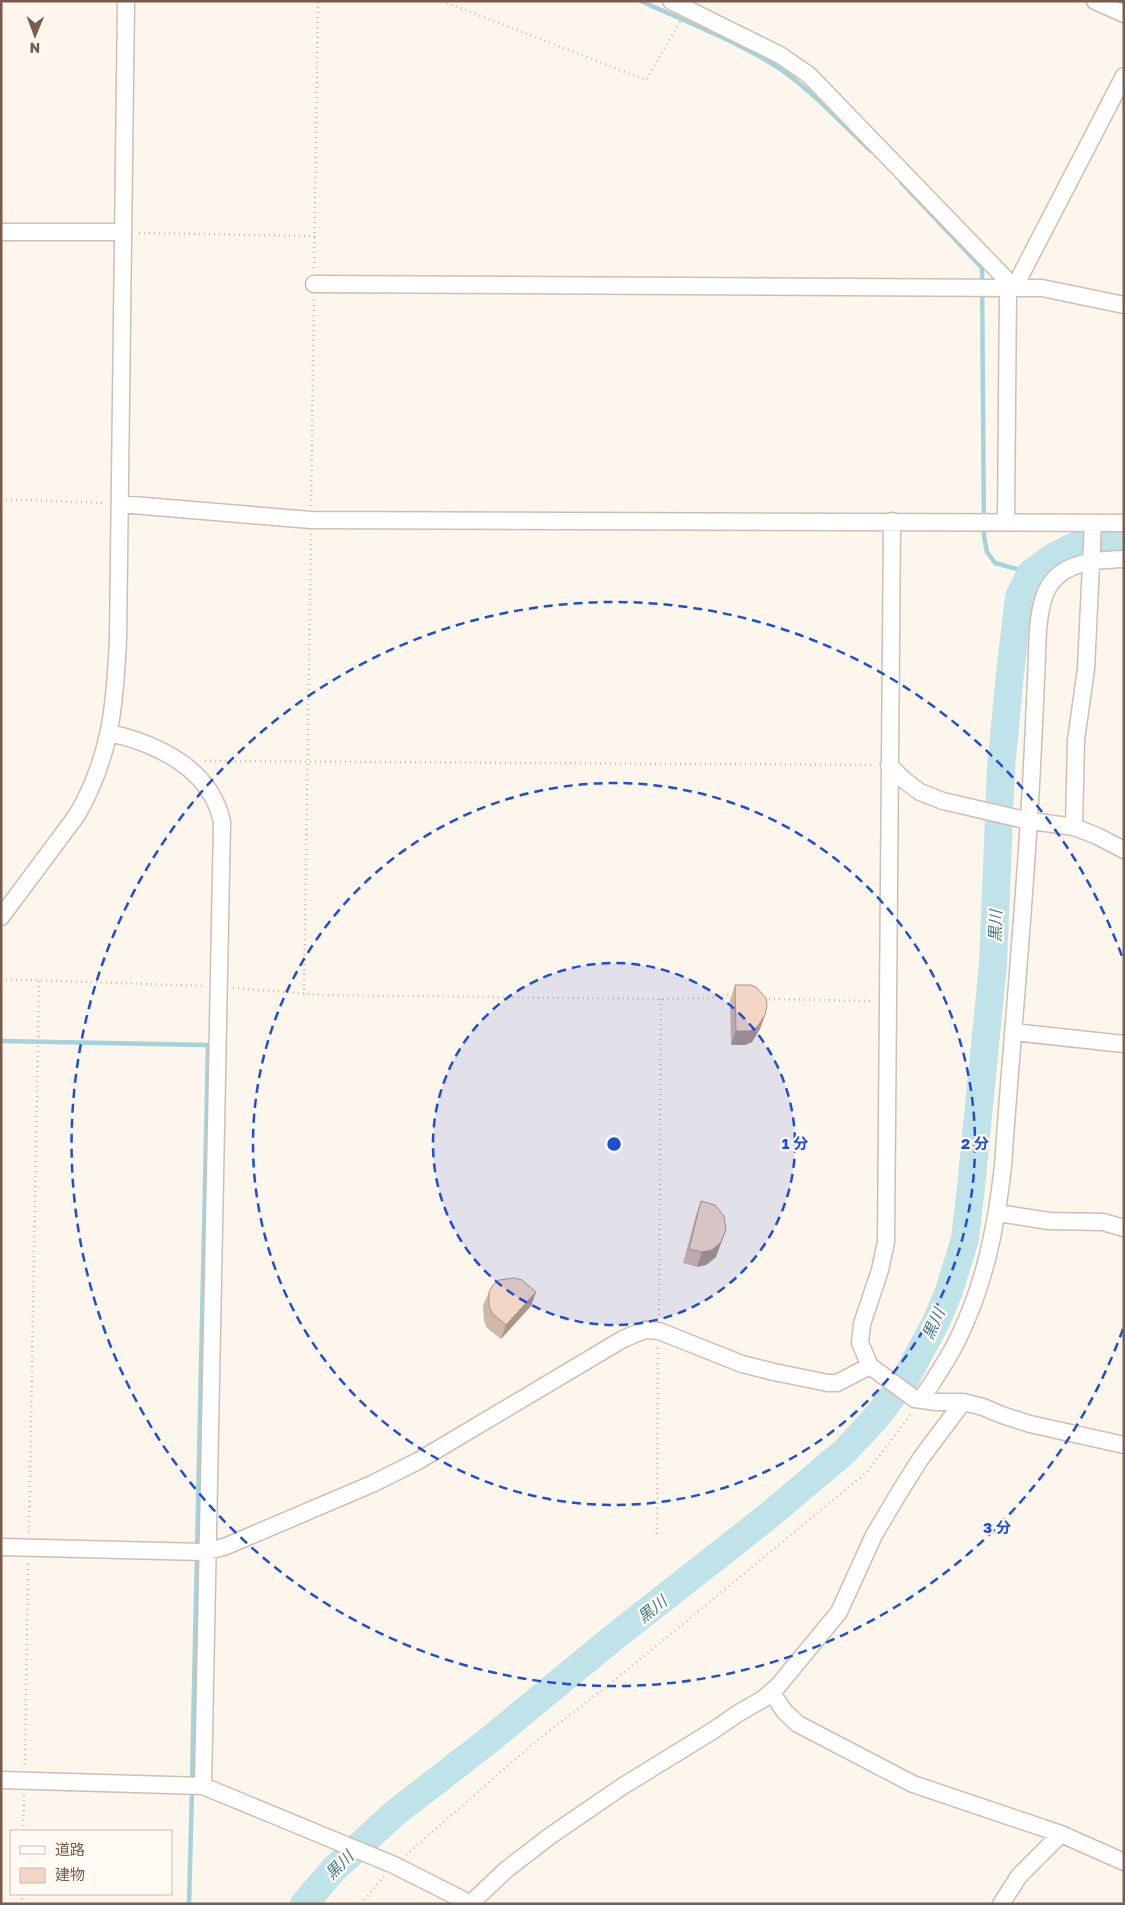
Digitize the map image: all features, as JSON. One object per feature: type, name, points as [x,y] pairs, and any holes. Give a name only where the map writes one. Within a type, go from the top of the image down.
[{"type":"street","points":[[1,918],[77,815],[87,797],[96,777],[110,732],[114,708],[118,639],[126,1]]},
{"type":"street","points":[[1095,1],[1124,14]]},
{"type":"street","points":[[679,4],[780,54],[809,75],[1004,277],[1011,288]]},
{"type":"street","points":[[1002,521],[1011,288],[1124,76]]},
{"type":"street","points":[[1,232],[123,232]]},
{"type":"street","points":[[314,284],[1042,288],[1124,305]]},
{"type":"street","points":[[120,504],[311,520],[1002,521],[1093,527],[1124,523]]},
{"type":"street","points":[[892,521],[886,1002],[886,1242],[880,1270],[862,1324],[860,1343],[873,1368],[918,1400],[963,1402],[1030,1424],[1124,1446]]},
{"type":"street","points":[[1074,828],[1076,740],[1086,669],[1093,527]]},
{"type":"street","points":[[918,1400],[956,1341],[974,1299],[992,1244],[998,1213],[1013,1032],[1040,613],[1044,596],[1049,585],[1069,568],[1091,558],[1124,559]]},
{"type":"street","points":[[110,732],[145,743],[180,761],[214,796],[220,810],[222,822],[203,1786]]},
{"type":"street","points":[[889,765],[920,792],[943,801],[1027,820],[1074,828],[1097,836],[1124,850]]},
{"type":"street","points":[[1013,1032],[1124,1044]]},
{"type":"street","points":[[998,1213],[1050,1221],[1103,1222],[1124,1228]]},
{"type":"street","points":[[1,1547],[202,1552],[236,1542],[394,1473],[444,1447],[623,1339],[645,1330],[658,1331],[742,1364],[821,1382],[837,1383],[873,1368]]},
{"type":"street","points":[[1,1780],[203,1786],[394,1865],[470,1904],[506,1870],[566,1825],[623,1786],[714,1730],[771,1692],[839,1612],[874,1536],[898,1493],[921,1458],[963,1402]]},
{"type":"street","points":[[771,1692],[785,1712],[798,1724],[913,1784],[1060,1834],[1124,1862]]},
{"type":"street","points":[[1002,1904],[1018,1876],[1060,1834]]},
{"type":"path","points":[[304,995],[318,1]]},
{"type":"path","points":[[442,1],[646,80],[679,27],[679,4]]},
{"type":"path","points":[[123,232],[315,236]]},
{"type":"path","points":[[1,500],[120,504]]},
{"type":"path","points":[[180,761],[307,760],[889,765]]},
{"type":"path","points":[[1,979],[39,982],[220,987],[304,995],[661,999],[709,998],[726,994],[740,995]]},
{"type":"path","points":[[23,1830],[39,982]]},
{"type":"path","points":[[657,1534],[661,999]]},
{"type":"path","points":[[762,999],[886,1002]]},
{"type":"path","points":[[361,1904],[394,1865],[535,1742],[614,1680],[867,1472],[918,1400]]},
{"type":"building","points":[[735,985],[751,985],[757,988],[766,998],[765,1015],[757,1027],[750,1031],[736,1031]]},
{"type":"building","points":[[701,1201],[715,1205],[724,1216],[726,1230],[721,1242],[712,1250],[702,1252],[689,1249]]},
{"type":"building","points":[[514,1278],[522,1280],[536,1292],[506,1325],[492,1313],[489,1306],[489,1292],[499,1280]]},
{"type":"waterway","points":[[641,1],[725,39],[774,65],[812,94],[871,151]]},
{"type":"waterway","points":[[901,182],[982,268],[984,536],[987,552],[995,563],[1031,573]]},
{"type":"waterway","name":"黒川","points":[[304,1904],[334,1869],[395,1813],[488,1741],[613,1638],[767,1517],[844,1452],[874,1420],[905,1380],[936,1322],[949,1291],[965,1239],[993,964],[1001,768],[1019,597],[1031,573],[1053,557],[1075,546],[1088,543],[1124,543]]},
{"type":"waterway","points":[[1,1041],[208,1045],[192,1781]]},
{"type":"waterway","points":[[189,1904],[192,1789]]}]
